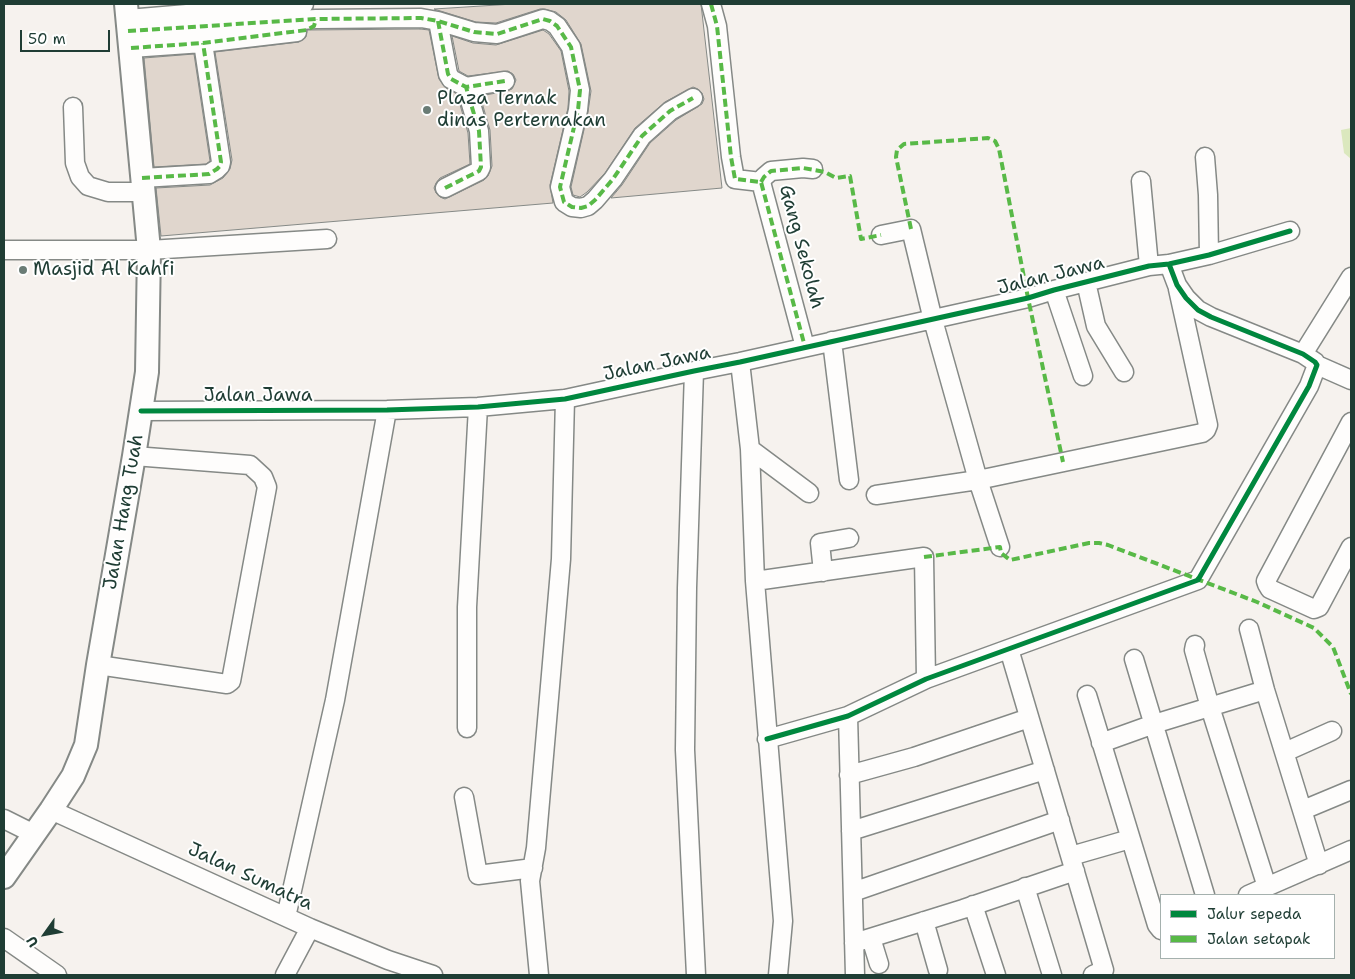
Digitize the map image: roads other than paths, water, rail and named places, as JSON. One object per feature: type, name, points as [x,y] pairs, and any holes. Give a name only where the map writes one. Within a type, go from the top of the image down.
[{"type":"main road","name":"Jalan Hang Tuah","points":[[4,877],[73,776],[86,744],[147,372],[149,250],[128,25]]},
{"type":"street","points":[[128,25],[304,4]]},
{"type":"street","name":"Gang Sekolah","points":[[711,4],[717,26],[731,158],[735,179],[762,182],[805,347]]},
{"type":"street","points":[[128,25],[422,18],[485,34],[508,31],[543,20],[550,21],[557,26],[573,52],[580,90],[576,119],[560,187],[564,202],[572,207],[581,208],[588,206],[595,200],[613,179],[642,136],[670,112],[692,98]]},
{"type":"street","points":[[128,25],[203,43],[307,30],[314,26],[316,20]]},
{"type":"street","points":[[438,21],[448,74],[451,79],[466,87],[505,81]]},
{"type":"street","points":[[73,107],[75,163],[80,177],[88,186],[108,192],[210,174],[220,166],[221,162],[203,43]]},
{"type":"street","points":[[445,188],[479,171],[482,167],[479,131],[466,87]]},
{"type":"street","points":[[1205,157],[1209,255]]},
{"type":"street","points":[[762,182],[770,171],[813,169]]},
{"type":"street","points":[[1141,181],[1149,266]]},
{"type":"street","points":[[881,236],[911,229],[933,320],[978,480],[1000,547]]},
{"type":"street","name":"Jalan Jawa","points":[[141,411],[387,410],[478,407],[565,399],[1028,298],[1149,266],[1209,255],[1290,231]]},
{"type":"street","points":[[4,250],[149,250],[327,239]]},
{"type":"street","points":[[876,495],[978,480],[1202,433],[1206,430],[1208,425],[1177,285],[1168,264]]},
{"type":"street","points":[[1303,354],[1351,277]]},
{"type":"street","points":[[1086,282],[1096,326],[1124,372]]},
{"type":"street","points":[[1177,285],[1192,304],[1211,317],[1303,354],[1317,365],[1351,380]]},
{"type":"street","points":[[1054,290],[1083,376]]},
{"type":"street","points":[[832,341],[849,480]]},
{"type":"street","points":[[740,362],[750,450],[754,581],[782,921],[778,975]]},
{"type":"street","points":[[767,739],[848,716],[926,679],[1198,580],[1309,386],[1317,365]]},
{"type":"street","points":[[694,371],[687,588],[685,750],[696,975]]},
{"type":"street","points":[[539,975],[530,880],[533,868],[544,763],[561,559],[565,399]]},
{"type":"street","points":[[467,728],[467,607],[478,407]]},
{"type":"street","points":[[286,917],[335,700],[387,410]]},
{"type":"street","points":[[1351,422],[1266,581],[1267,584],[1270,589],[1314,609],[1319,607],[1351,547]]},
{"type":"street","points":[[750,450],[809,493]]},
{"type":"street","points":[[98,665],[227,684],[231,681],[267,487],[263,477],[250,465],[134,456]]},
{"type":"street","points":[[823,572],[820,543],[849,538]]},
{"type":"street","points":[[754,581],[924,557],[926,679]]},
{"type":"street","points":[[1249,629],[1265,690],[1319,865]]},
{"type":"street","points":[[1195,645],[1194,650],[1210,707],[1267,887]]},
{"type":"street","points":[[1009,649],[1104,970],[1093,975]]},
{"type":"street","points":[[1134,659],[1205,894]]},
{"type":"street","points":[[1101,743],[1154,724],[1265,690]]},
{"type":"street","points":[[1087,695],[1157,925],[1160,929]]},
{"type":"street","points":[[848,716],[855,975]]},
{"type":"street","points":[[849,776],[914,757],[1028,718]]},
{"type":"street","points":[[1285,752],[1332,731]]},
{"type":"street","points":[[851,831],[1045,770]]},
{"type":"street","points":[[1303,810],[1351,790]]},
{"type":"street","points":[[464,797],[478,875],[533,868]]},
{"type":"street","name":"Jalan Sumatra","points":[[51,810],[310,928],[388,960],[433,975]]},
{"type":"street","points":[[4,819],[34,834]]},
{"type":"street","points":[[853,892],[1060,820]]},
{"type":"street","points":[[854,943],[963,909],[1025,887],[1130,838]]},
{"type":"street","points":[[1250,894],[1351,850]]},
{"type":"street","points":[[1025,887],[1052,975]]},
{"type":"street","points":[[973,905],[996,975]]},
{"type":"street","points":[[924,921],[938,970]]},
{"type":"street","points":[[285,975],[310,928]]},
{"type":"street","points":[[4,938],[56,975]]},
{"type":"street","points":[[871,938],[879,964]]},
{"type":"place","name":"Plaza Ternak dinas Perternakan","points":[[427,110]]},
{"type":"place","name":"Masjid Al Kahfi","points":[[23,270]]}]
